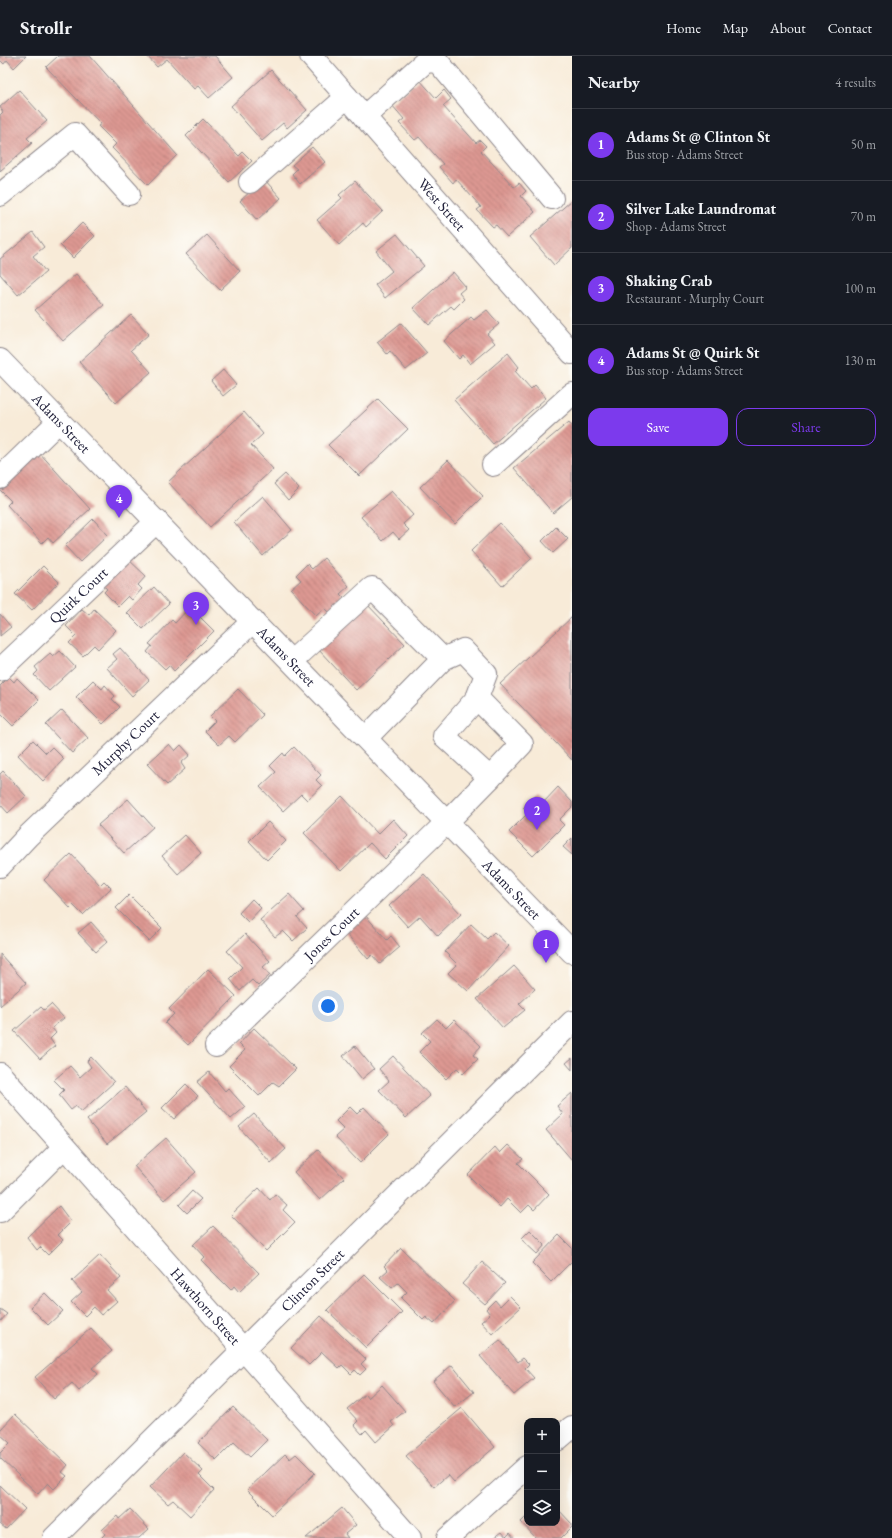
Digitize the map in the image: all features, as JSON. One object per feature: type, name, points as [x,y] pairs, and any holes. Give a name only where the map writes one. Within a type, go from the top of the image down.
[{"type":"street","name":"West Street","points":[[311,56],[572,353]]},
{"type":"street","points":[[364,116],[426,61],[438,62],[552,198]]},
{"type":"street","points":[[250,182],[347,97]]},
{"type":"street","points":[[0,195],[75,134],[129,194]]},
{"type":"street","name":"Adams Street","points":[[0,360],[572,952]]},
{"type":"street","points":[[493,465],[572,394]]},
{"type":"street","points":[[0,478],[59,421]]},
{"type":"street","name":"Quirk Court","points":[[0,670],[157,521]]},
{"type":"street","points":[[292,661],[372,588],[443,659]]},
{"type":"street","name":"Murphy Court","points":[[0,866],[28,836],[253,621]]},
{"type":"street","points":[[366,738],[443,659],[463,650],[486,674],[478,698],[444,736],[490,778]]},
{"type":"street","name":"Jones Court","points":[[216,1046],[447,822],[522,744],[478,698]]},
{"type":"street","name":"Clinton Street","points":[[54,1538],[572,1022]]},
{"type":"street","name":"Hawthorn Street","points":[[0,1074],[410,1538]]},
{"type":"street","points":[[0,1211],[64,1147]]},
{"type":"street","points":[[560,1437],[572,1427]]},
{"type":"street","points":[[448,1538],[524,1470]]},
{"type":"building","points":[[0,56],[26,56],[14,68],[7,60],[4,64],[0,60]]},
{"type":"building","points":[[58,56],[90,56],[177,155],[148,185],[112,148],[116,144],[98,126],[101,124],[46,67]]},
{"type":"building","points":[[147,56],[215,56],[233,77],[209,98],[198,86],[194,89],[167,59],[157,67]]},
{"type":"building","points":[[271,70],[307,110],[287,128],[283,123],[262,141],[231,106]]},
{"type":"building","points":[[419,79],[436,98],[444,90],[451,99],[443,106],[476,143],[480,140],[486,146],[481,151],[514,187],[519,183],[526,191],[521,196],[535,212],[507,237],[496,225],[493,227],[477,210],[481,207],[456,179],[453,183],[439,167],[443,164],[419,137],[415,140],[399,123],[404,119],[391,104]]},
{"type":"building","points":[[19,90],[47,121],[27,138],[32,143],[0,171],[0,115],[3,112],[0,107]]},
{"type":"building","points":[[203,119],[239,156],[243,152],[252,161],[229,182],[186,136]]},
{"type":"building","points":[[312,147],[325,162],[300,184],[292,174],[297,169],[292,165]]},
{"type":"building","points":[[264,179],[281,198],[257,220],[240,201]]},
{"type":"building","points":[[355,181],[383,211],[366,227],[363,223],[339,245],[317,220],[342,198],[339,195]]},
{"type":"building","points":[[572,200],[572,248],[554,265],[530,237]]},
{"type":"building","points":[[82,223],[95,236],[73,258],[60,245]]},
{"type":"building","points":[[33,232],[44,247],[33,256],[46,272],[18,295],[0,274],[0,259]]},
{"type":"building","points":[[397,234],[424,266],[385,298],[375,285],[392,271],[376,251]]},
{"type":"building","points":[[207,235],[240,271],[220,290],[186,254]]},
{"type":"building","points":[[453,272],[466,287],[459,293],[464,299],[454,309],[451,306],[429,325],[413,308]]},
{"type":"building","points":[[76,274],[104,305],[63,341],[35,310]]},
{"type":"building","points":[[487,310],[499,324],[487,334],[495,343],[470,364],[463,355],[459,359],[444,341],[471,317],[474,320]]},
{"type":"building","points":[[131,315],[149,334],[131,350],[151,372],[116,403],[79,362]]},
{"type":"building","points":[[401,323],[427,353],[406,370],[390,351],[387,354],[377,342]]},
{"type":"building","points":[[508,353],[519,367],[515,371],[531,389],[535,385],[546,398],[493,444],[454,400]]},
{"type":"building","points":[[223,370],[236,385],[223,396],[211,381]]},
{"type":"building","points":[[378,399],[408,429],[359,476],[328,445]]},
{"type":"building","points":[[244,412],[263,434],[251,445],[273,469],[210,527],[168,482]]},
{"type":"building","points":[[569,422],[572,426],[572,497],[553,513],[514,468]]},
{"type":"building","points":[[38,451],[90,509],[53,543],[48,537],[42,543],[7,505],[11,501],[0,490],[0,485]]},
{"type":"building","points":[[448,460],[483,496],[455,524],[420,487]]},
{"type":"building","points":[[285,474],[299,489],[288,500],[274,484]]},
{"type":"building","points":[[391,491],[413,515],[403,524],[409,530],[399,539],[393,532],[383,541],[361,517]]},
{"type":"building","points":[[263,496],[292,530],[263,556],[234,522]]},
{"type":"building","points":[[93,519],[108,535],[80,562],[65,546]]},
{"type":"building","points":[[500,523],[532,558],[502,586],[471,551]]},
{"type":"building","points":[[556,527],[568,539],[553,553],[542,541]]},
{"type":"building","points":[[324,558],[349,586],[340,594],[347,601],[332,615],[325,608],[316,616],[291,589],[301,580],[296,575],[307,564],[312,569]]},
{"type":"building","points":[[128,559],[146,576],[138,585],[142,589],[132,600],[128,596],[118,606],[104,592],[107,589],[103,585]]},
{"type":"building","points":[[43,566],[59,582],[32,610],[15,594]]},
{"type":"building","points":[[154,587],[169,604],[143,629],[127,613]]},
{"type":"building","points":[[366,603],[405,644],[356,690],[318,649]]},
{"type":"building","points":[[190,607],[214,631],[174,671],[169,665],[165,669],[147,652],[152,646],[149,644],[172,620],[175,623]]},
{"type":"building","points":[[82,609],[89,615],[94,609],[116,630],[98,649],[94,645],[83,656],[69,643],[76,636],[66,626]]},
{"type":"building","points":[[0,614],[11,627],[0,636]]},
{"type":"building","points":[[572,617],[572,760],[500,684]]},
{"type":"building","points":[[120,648],[149,680],[132,696],[107,668],[117,659],[113,654]]},
{"type":"building","points":[[60,651],[75,667],[49,691],[34,675],[38,671],[35,667],[50,654],[53,657]]},
{"type":"building","points":[[9,677],[14,682],[17,678],[39,700],[13,726],[0,713],[0,686]]},
{"type":"building","points":[[93,680],[102,689],[105,685],[115,696],[112,699],[120,707],[103,724],[76,697]]},
{"type":"building","points":[[238,689],[263,715],[235,742],[229,736],[219,745],[205,731],[215,721],[210,716]]},
{"type":"building","points":[[62,710],[88,738],[72,753],[46,725]]},
{"type":"building","points":[[33,740],[46,753],[52,747],[64,759],[43,781],[18,755]]},
{"type":"building","points":[[169,744],[175,751],[181,745],[190,755],[181,763],[185,769],[167,785],[147,764]]},
{"type":"building","points":[[294,747],[321,775],[316,780],[322,786],[307,800],[301,794],[283,811],[260,787],[276,772],[270,766],[283,753],[285,756]]},
{"type":"building","points":[[3,771],[26,796],[8,813],[0,804],[0,774]]},
{"type":"building","points":[[558,787],[572,802],[572,807],[559,820],[564,825],[533,856],[509,832],[528,813],[523,808],[536,796],[543,803]]},
{"type":"building","points":[[342,796],[378,834],[393,819],[408,836],[385,859],[370,843],[341,871],[304,833]]},
{"type":"building","points":[[128,799],[153,827],[124,853],[98,825]]},
{"type":"building","points":[[268,822],[286,841],[267,860],[249,841]]},
{"type":"building","points":[[185,835],[201,853],[178,874],[162,856]]},
{"type":"building","points":[[572,838],[572,855],[563,847]]},
{"type":"building","points":[[71,854],[100,885],[104,881],[111,888],[83,915],[73,905],[70,908],[44,880]]},
{"type":"building","points":[[424,874],[461,914],[438,936],[420,916],[408,927],[389,906]]},
{"type":"building","points":[[289,894],[304,911],[297,917],[307,928],[293,941],[283,931],[275,937],[260,920]]},
{"type":"building","points":[[129,895],[162,928],[149,941],[116,908]]},
{"type":"building","points":[[252,899],[261,908],[248,922],[239,913]]},
{"type":"building","points":[[365,915],[387,940],[391,936],[400,947],[380,964],[372,955],[368,959],[345,932]]},
{"type":"building","points":[[91,922],[108,941],[96,952],[78,933]]},
{"type":"building","points":[[471,924],[487,939],[494,932],[509,946],[468,991],[448,973],[457,964],[445,952]]},
{"type":"building","points":[[245,934],[270,961],[263,967],[270,975],[258,986],[252,980],[240,991],[230,979],[242,967],[227,951]]},
{"type":"building","points":[[0,954],[26,983],[0,1006]]},
{"type":"building","points":[[514,966],[535,989],[519,1004],[525,1010],[503,1028],[477,999]]},
{"type":"building","points":[[208,969],[236,996],[188,1045],[165,1023],[174,1014],[169,1009]]},
{"type":"building","points":[[51,1004],[64,1018],[52,1028],[56,1033],[50,1039],[55,1046],[40,1059],[14,1031],[41,1007],[44,1010]]},
{"type":"building","points":[[437,1019],[446,1028],[454,1020],[481,1046],[473,1055],[478,1059],[463,1074],[457,1068],[446,1079],[419,1052],[430,1041],[422,1033]]},
{"type":"building","points":[[254,1028],[296,1069],[279,1086],[273,1082],[259,1096],[229,1066],[245,1050],[239,1044]]},
{"type":"building","points":[[355,1046],[374,1069],[362,1079],[343,1056]]},
{"type":"building","points":[[393,1056],[430,1096],[406,1118],[379,1090],[389,1081],[379,1069]]},
{"type":"building","points":[[91,1057],[114,1082],[81,1112],[76,1106],[71,1110],[59,1095],[64,1090],[54,1080],[70,1066],[80,1077],[91,1067],[87,1061]]},
{"type":"building","points":[[572,1058],[572,1070],[566,1063]]},
{"type":"building","points":[[209,1072],[225,1091],[228,1088],[245,1107],[231,1119],[197,1082]]},
{"type":"building","points":[[186,1084],[198,1096],[174,1119],[162,1108]]},
{"type":"building","points":[[125,1087],[146,1112],[107,1144],[87,1120]]},
{"type":"building","points":[[572,1093],[572,1160],[546,1130],[563,1114],[557,1106]]},
{"type":"building","points":[[350,1107],[357,1114],[364,1107],[389,1134],[360,1163],[335,1137],[344,1129],[336,1121]]},
{"type":"building","points":[[254,1114],[286,1149],[271,1163],[239,1127]]},
{"type":"building","points":[[166,1138],[196,1172],[164,1200],[134,1166]]},
{"type":"building","points":[[508,1145],[523,1159],[518,1163],[549,1194],[534,1210],[529,1205],[521,1213],[507,1199],[500,1207],[468,1175],[495,1147],[500,1153]]},
{"type":"building","points":[[318,1150],[344,1178],[320,1200],[294,1172]]},
{"type":"building","points":[[259,1188],[270,1200],[275,1194],[287,1205],[283,1210],[295,1222],[266,1251],[231,1215]]},
{"type":"building","points":[[192,1191],[201,1199],[187,1213],[179,1205]]},
{"type":"building","points":[[59,1206],[71,1222],[58,1235],[63,1240],[48,1255],[40,1247],[37,1250],[27,1237]]},
{"type":"building","points":[[213,1226],[259,1273],[239,1292],[234,1286],[231,1290],[201,1260],[204,1257],[193,1245]]},
{"type":"building","points":[[530,1230],[545,1245],[537,1254],[521,1239]]},
{"type":"building","points":[[559,1235],[572,1248],[572,1261],[551,1282],[532,1263]]},
{"type":"building","points":[[401,1248],[455,1301],[434,1324],[426,1317],[423,1320],[401,1298],[407,1292],[398,1283],[392,1288],[380,1277],[388,1270],[384,1266]]},
{"type":"building","points":[[100,1255],[121,1278],[107,1290],[117,1301],[101,1315],[94,1307],[85,1316],[71,1302],[82,1292],[72,1281]]},
{"type":"building","points":[[482,1262],[505,1283],[485,1304],[462,1284]]},
{"type":"building","points":[[364,1274],[402,1312],[366,1348],[327,1310]]},
{"type":"building","points":[[45,1293],[63,1311],[48,1325],[30,1307]]},
{"type":"building","points":[[510,1296],[521,1307],[492,1334],[481,1322],[490,1314],[486,1309],[495,1300],[500,1306]]},
{"type":"building","points":[[0,1309],[7,1314],[0,1322]]},
{"type":"building","points":[[321,1316],[366,1359],[361,1364],[366,1369],[360,1375],[355,1370],[351,1374],[342,1365],[339,1368],[322,1352],[309,1365],[291,1348]]},
{"type":"building","points":[[91,1328],[112,1351],[92,1368],[98,1374],[79,1391],[72,1383],[54,1399],[35,1377]]},
{"type":"building","points":[[500,1340],[518,1362],[523,1358],[529,1364],[525,1368],[534,1378],[514,1395],[480,1356]]},
{"type":"building","points":[[452,1365],[474,1392],[455,1407],[433,1381]]},
{"type":"building","points":[[382,1385],[405,1411],[391,1422],[394,1426],[376,1442],[366,1430],[362,1434],[354,1425],[358,1421],[347,1409],[365,1394],[368,1398]]},
{"type":"building","points":[[233,1407],[267,1440],[250,1457],[234,1442],[216,1460],[198,1443]]},
{"type":"building","points":[[462,1408],[495,1447],[454,1482],[448,1475],[434,1487],[406,1456]]},
{"type":"building","points":[[15,1414],[68,1465],[62,1472],[67,1476],[54,1489],[48,1483],[38,1494],[0,1458],[0,1453],[10,1443],[0,1434],[0,1430]]},
{"type":"building","points":[[183,1452],[203,1471],[199,1475],[214,1490],[190,1516],[173,1500],[168,1504],[150,1487]]},
{"type":"building","points":[[285,1454],[290,1459],[296,1454],[315,1473],[272,1515],[247,1490]]},
{"type":"building","points":[[0,1485],[25,1509],[6,1529],[0,1524]]},
{"type":"building","points":[[342,1508],[356,1525],[345,1534],[348,1538],[306,1538]]},
{"type":"building","points":[[130,1509],[149,1529],[139,1538],[101,1538],[105,1534],[102,1530],[117,1516],[119,1519]]},
{"type":"building","points":[[560,1511],[572,1524],[572,1527],[561,1538],[536,1538],[525,1526],[560,1526]]},
{"type":"building","points":[[502,1532],[506,1537],[510,1533],[514,1538],[494,1538]]},
{"type":"place","name":"Adams St @ Quirk St","points":[[119,518]]},
{"type":"place","name":"Shaking Crab","points":[[196,625]]},
{"type":"place","name":"Silver Lake Laundromat","points":[[537,830]]},
{"type":"place","name":"Adams St @ Clinton St","points":[[546,963]]}]
